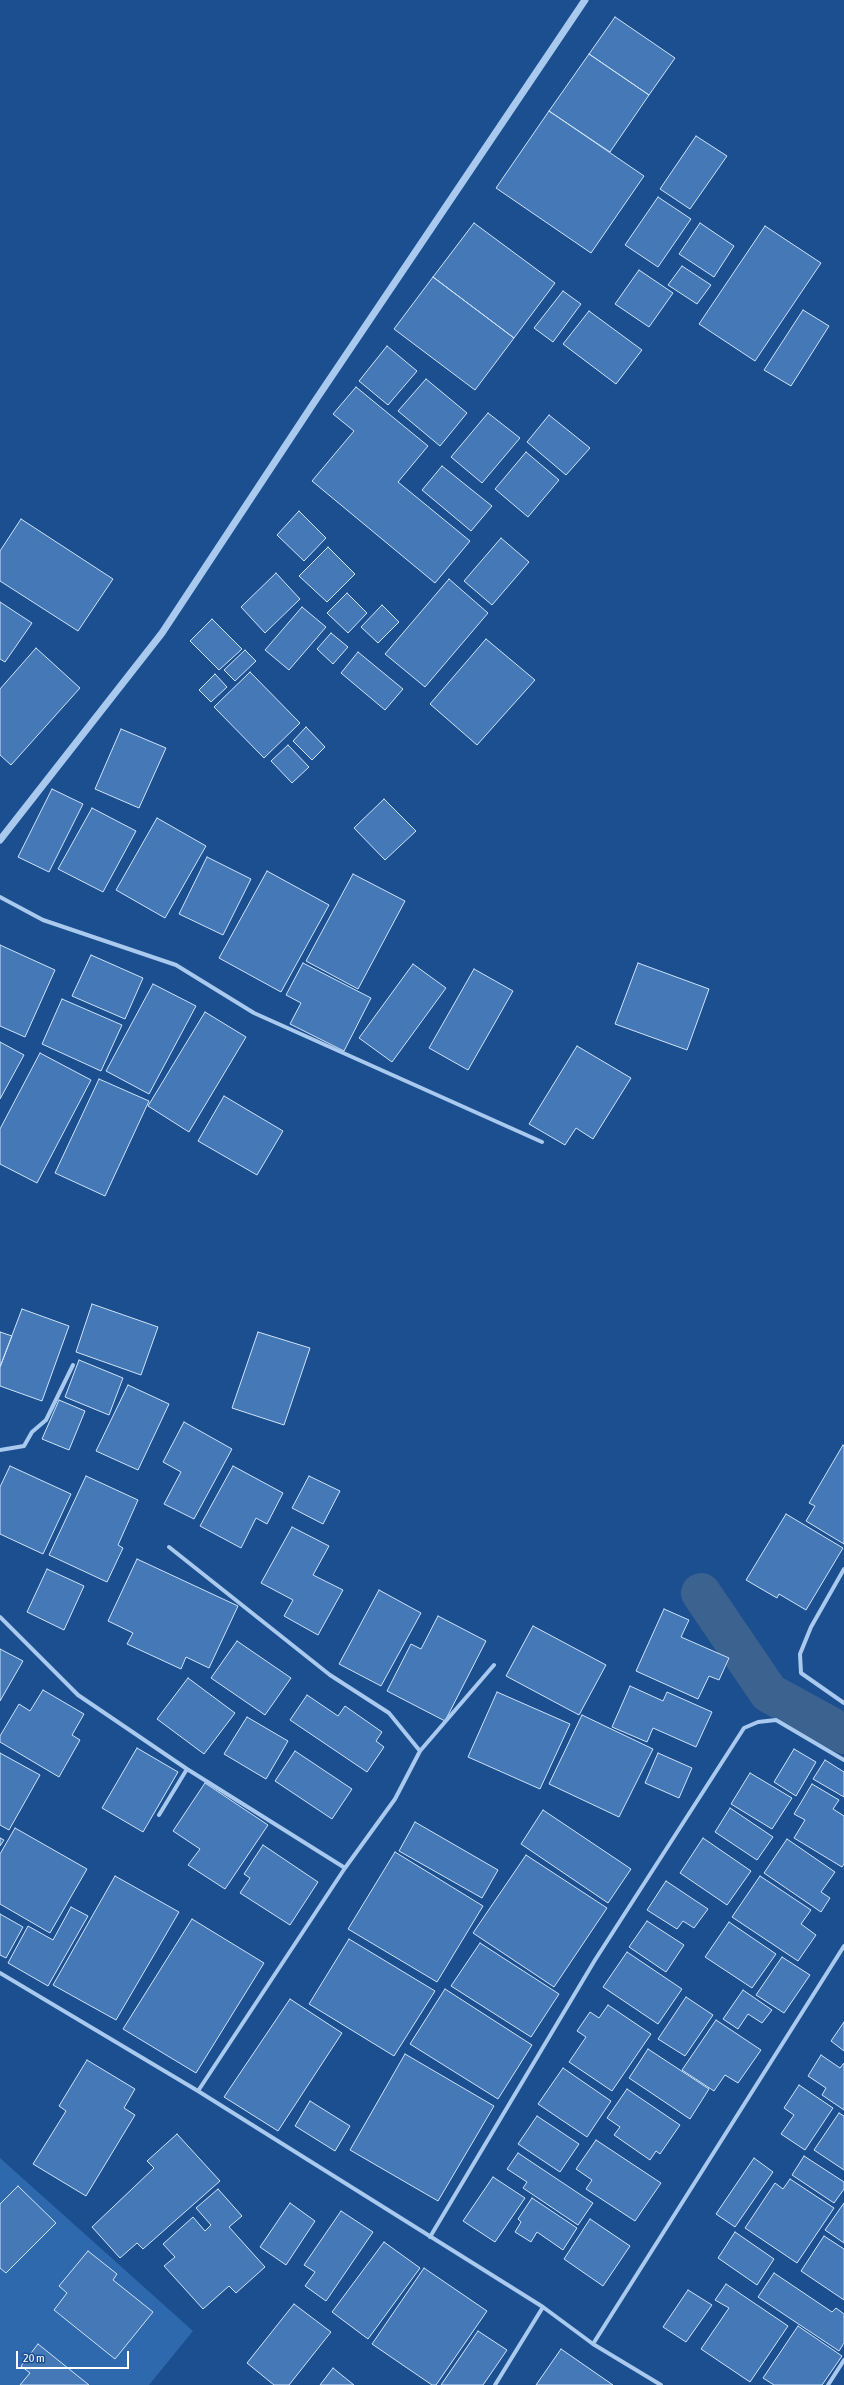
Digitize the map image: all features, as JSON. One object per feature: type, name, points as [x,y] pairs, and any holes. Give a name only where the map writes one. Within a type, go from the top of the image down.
[{"type":"street","points":[[0,840],[162,633],[315,401],[584,0]]},
{"type":"street","points":[[0,898],[43,920],[176,965],[254,1013],[542,1142]]},
{"type":"street","points":[[0,1450],[24,1446],[32,1432],[46,1420],[73,1365]]},
{"type":"street","points":[[169,1547],[330,1675],[389,1713],[420,1751]]},
{"type":"street","points":[[844,1569],[811,1627],[800,1654],[801,1673],[844,1703]]},
{"type":"street","points":[[0,1616],[78,1695],[187,1769],[346,1868]]},
{"type":"street","points":[[198,2091],[346,1868],[395,1799],[420,1751],[494,1665]]},
{"type":"street","points":[[430,2238],[595,1960],[744,1728],[758,1722],[776,1720],[844,1760]]},
{"type":"street","points":[[159,1815],[187,1769]]},
{"type":"street","points":[[593,2344],[844,1946]]},
{"type":"street","points":[[0,1973],[198,2091],[430,2238],[543,2307],[593,2344],[661,2385]]},
{"type":"street","points":[[494,2385],[543,2307]]},
{"type":"street","points":[[828,2385],[844,2360]]},
{"type":"shaded area","points":[[0,2158],[193,2331],[149,2385],[0,2385]]},
{"type":"building","points":[[615,17],[675,58],[649,95],[589,54]]},
{"type":"building","points":[[589,54],[649,95],[610,152],[549,111]]},
{"type":"building","points":[[549,111],[644,176],[591,253],[496,188]]},
{"type":"building","points":[[696,136],[727,156],[690,209],[660,189]]},
{"type":"building","points":[[658,197],[691,219],[658,267],[625,245]]},
{"type":"building","points":[[474,223],[555,283],[514,338],[433,277]]},
{"type":"building","points":[[700,223],[734,246],[714,277],[679,254]]},
{"type":"building","points":[[765,226],[821,263],[755,361],[699,324]]},
{"type":"building","points":[[682,266],[711,285],[697,304],[668,285]]},
{"type":"building","points":[[639,270],[673,293],[649,327],[615,304]]},
{"type":"building","points":[[433,277],[514,338],[475,390],[394,329]]},
{"type":"building","points":[[563,291],[581,304],[553,342],[534,328]]},
{"type":"building","points":[[803,310],[829,326],[791,386],[764,370]]},
{"type":"building","points":[[589,311],[642,350],[616,384],[563,344]]},
{"type":"building","points":[[387,346],[417,371],[388,405],[359,381]]},
{"type":"building","points":[[426,379],[467,413],[440,446],[398,411]]},
{"type":"building","points":[[356,387],[428,446],[398,482],[470,541],[435,583],[312,481],[354,431],[333,414]]},
{"type":"building","points":[[488,413],[520,438],[482,483],[451,457]]},
{"type":"building","points":[[549,415],[590,448],[566,475],[527,442]]},
{"type":"building","points":[[526,452],[559,480],[528,517],[495,489]]},
{"type":"building","points":[[442,466],[492,506],[471,531],[422,490]]},
{"type":"building","points":[[299,511],[326,538],[304,561],[277,535]]},
{"type":"building","points":[[21,519],[113,579],[78,631],[0,581],[0,551]]},
{"type":"building","points":[[501,538],[529,562],[492,605],[464,581]]},
{"type":"building","points":[[328,547],[355,574],[327,602],[299,576]]},
{"type":"building","points":[[276,573],[300,599],[265,633],[241,607]]},
{"type":"building","points":[[449,579],[488,613],[425,687],[385,654]]},
{"type":"building","points":[[347,593],[367,613],[348,633],[327,613]]},
{"type":"building","points":[[0,602],[32,623],[5,662],[0,659]]},
{"type":"building","points":[[382,605],[399,622],[378,643],[361,627]]},
{"type":"building","points":[[302,607],[326,627],[289,670],[265,650]]},
{"type":"building","points":[[212,619],[242,649],[219,670],[190,641]]},
{"type":"building","points":[[331,633],[348,647],[333,664],[317,649]]},
{"type":"building","points":[[486,639],[535,680],[477,745],[430,704]]},
{"type":"building","points":[[36,648],[80,688],[11,765],[0,755],[0,689]]},
{"type":"building","points":[[245,650],[256,661],[235,681],[224,670]]},
{"type":"building","points":[[358,652],[403,689],[385,710],[341,673]]},
{"type":"building","points":[[250,672],[300,723],[264,758],[214,707]]},
{"type":"building","points":[[215,674],[227,687],[211,702],[199,690]]},
{"type":"building","points":[[306,727],[325,747],[312,760],[293,741]]},
{"type":"building","points":[[121,729],[166,748],[139,808],[95,789]]},
{"type":"building","points":[[288,745],[309,767],[292,783],[271,761]]},
{"type":"building","points":[[52,789],[83,804],[49,872],[18,857]]},
{"type":"building","points":[[384,799],[416,831],[385,860],[354,828]]},
{"type":"building","points":[[92,808],[136,831],[103,892],[58,869]]},
{"type":"building","points":[[157,818],[206,846],[165,918],[116,890]]},
{"type":"building","points":[[207,857],[251,879],[223,935],[179,914]]},
{"type":"building","points":[[267,871],[329,905],[281,992],[219,958]]},
{"type":"building","points":[[353,874],[405,901],[358,989],[306,961]]},
{"type":"building","points":[[0,945],[55,970],[25,1037],[0,1026]]},
{"type":"building","points":[[91,955],[143,978],[125,1019],[72,996]]},
{"type":"building","points":[[303,963],[371,998],[344,1051],[290,1024],[301,1003],[286,995]]},
{"type":"building","points":[[638,963],[709,989],[687,1050],[615,1024]]},
{"type":"building","points":[[413,964],[446,988],[392,1062],[359,1038]]},
{"type":"building","points":[[474,969],[513,991],[468,1070],[429,1048]]},
{"type":"building","points":[[153,984],[196,1006],[149,1094],[106,1071]]},
{"type":"building","points":[[62,999],[122,1025],[101,1071],[42,1044]]},
{"type":"building","points":[[205,1012],[246,1037],[189,1132],[148,1106]]},
{"type":"building","points":[[0,1042],[24,1055],[0,1099]]},
{"type":"building","points":[[577,1046],[631,1078],[593,1139],[576,1128],[565,1145],[529,1124]]},
{"type":"building","points":[[40,1053],[91,1080],[37,1183],[0,1164],[0,1129]]},
{"type":"building","points":[[99,1079],[149,1101],[105,1196],[55,1173]]},
{"type":"building","points":[[224,1096],[283,1131],[257,1175],[198,1141]]},
{"type":"building","points":[[92,1304],[158,1327],[141,1375],[76,1352]]},
{"type":"building","points":[[22,1309],[69,1326],[42,1401],[0,1386],[0,1367]]},
{"type":"building","points":[[0,1332],[12,1336],[0,1367]]},
{"type":"building","points":[[258,1332],[310,1348],[284,1425],[232,1408]]},
{"type":"building","points":[[79,1360],[123,1378],[109,1415],[65,1397]]},
{"type":"building","points":[[128,1385],[169,1404],[138,1470],[96,1451]]},
{"type":"building","points":[[59,1400],[85,1411],[69,1450],[42,1439]]},
{"type":"building","points":[[184,1422],[232,1449],[194,1519],[164,1504],[181,1472],[163,1462]]},
{"type":"building","points":[[843,1445],[844,1544],[806,1521],[815,1506],[809,1503]]},
{"type":"building","points":[[10,1466],[71,1494],[43,1554],[0,1534],[0,1487]]},
{"type":"building","points":[[233,1466],[283,1493],[267,1524],[256,1518],[241,1548],[200,1526]]},
{"type":"building","points":[[86,1476],[138,1500],[118,1545],[123,1548],[107,1582],[49,1555]]},
{"type":"building","points":[[309,1476],[340,1491],[323,1524],[292,1508]]},
{"type":"building","points":[[786,1514],[843,1548],[806,1610],[779,1594],[777,1598],[746,1580]]},
{"type":"building","points":[[292,1527],[329,1546],[313,1575],[343,1590],[318,1635],[284,1616],[293,1600],[261,1583]]},
{"type":"building","points":[[137,1559],[238,1606],[209,1668],[186,1657],[181,1669],[127,1644],[133,1633],[108,1621]]},
{"type":"building","points":[[47,1569],[84,1586],[64,1630],[27,1612]]},
{"type":"building","points":[[379,1590],[421,1613],[381,1686],[339,1664]]},
{"type":"building","points":[[664,1609],[689,1620],[681,1637],[729,1658],[719,1680],[709,1676],[698,1699],[636,1671]]},
{"type":"building","points":[[438,1616],[486,1641],[445,1721],[387,1691],[411,1644],[421,1649]]},
{"type":"building","points":[[533,1626],[606,1665],[579,1715],[506,1676]]},
{"type":"building","points":[[237,1641],[291,1678],[265,1715],[211,1678]]},
{"type":"building","points":[[0,1649],[23,1661],[0,1701]]},
{"type":"building","points":[[188,1678],[235,1713],[204,1754],[157,1719]]},
{"type":"building","points":[[630,1686],[663,1701],[667,1692],[712,1712],[696,1747],[653,1728],[647,1742],[612,1727]]},
{"type":"building","points":[[43,1690],[84,1714],[72,1735],[80,1740],[59,1777],[0,1742],[0,1736],[19,1704],[30,1711]]},
{"type":"building","points":[[497,1692],[570,1724],[540,1789],[468,1757]]},
{"type":"building","points":[[307,1695],[338,1716],[345,1706],[382,1732],[376,1741],[384,1747],[367,1772],[290,1720]]},
{"type":"building","points":[[582,1715],[653,1749],[619,1817],[549,1784]]},
{"type":"building","points":[[247,1717],[288,1741],[266,1779],[224,1754]]},
{"type":"building","points":[[137,1748],[178,1772],[143,1832],[102,1808]]},
{"type":"building","points":[[794,1749],[816,1762],[796,1796],[774,1782]]},
{"type":"building","points":[[295,1751],[352,1789],[332,1819],[275,1781]]},
{"type":"building","points":[[0,1753],[40,1775],[9,1830],[0,1825]]},
{"type":"building","points":[[658,1753],[692,1768],[679,1798],[645,1783]]},
{"type":"building","points":[[825,1760],[844,1772],[844,1797],[813,1779]]},
{"type":"building","points":[[750,1773],[792,1798],[772,1829],[731,1804]]},
{"type":"building","points":[[205,1783],[268,1825],[225,1889],[188,1865],[200,1849],[173,1831]]},
{"type":"building","points":[[812,1784],[839,1800],[833,1809],[844,1816],[844,1864],[842,1867],[794,1838],[805,1820],[794,1814]]},
{"type":"building","points":[[730,1808],[773,1837],[757,1860],[715,1832]]},
{"type":"building","points":[[543,1810],[631,1869],[608,1903],[521,1844]]},
{"type":"building","points":[[415,1822],[498,1870],[482,1898],[399,1851]]},
{"type":"building","points":[[15,1828],[87,1869],[50,1933],[0,1904],[0,1854]]},
{"type":"building","points":[[0,1838],[4,1840],[0,1846]]},
{"type":"building","points":[[703,1838],[751,1871],[727,1905],[680,1873]]},
{"type":"building","points":[[787,1839],[835,1872],[821,1892],[830,1898],[821,1912],[764,1873]]},
{"type":"building","points":[[263,1845],[318,1882],[290,1925],[240,1893],[250,1878],[244,1874]]},
{"type":"building","points":[[395,1852],[483,1906],[437,1982],[348,1929]]},
{"type":"building","points":[[526,1855],[607,1908],[554,1987],[473,1933]]},
{"type":"building","points":[[115,1876],[179,1912],[116,2020],[53,1985]]},
{"type":"building","points":[[760,1876],[811,1910],[801,1924],[816,1935],[798,1961],[732,1917]]},
{"type":"building","points":[[666,1881],[708,1909],[694,1928],[683,1921],[677,1929],[647,1910]]},
{"type":"building","points":[[71,1907],[88,1916],[48,1986],[8,1963],[28,1926],[53,1940]]},
{"type":"building","points":[[0,1914],[23,1927],[6,1958],[0,1955]]},
{"type":"building","points":[[192,1919],[264,1963],[196,2073],[123,2029]]},
{"type":"building","points":[[647,1921],[684,1945],[666,1972],[629,1947]]},
{"type":"building","points":[[729,1922],[776,1954],[752,1988],[705,1957]]},
{"type":"building","points":[[349,1939],[435,1991],[394,2056],[309,2004]]},
{"type":"building","points":[[480,1943],[559,1994],[531,2037],[451,1986]]},
{"type":"building","points":[[627,1952],[682,1989],[658,2024],[603,1987]]},
{"type":"building","points":[[782,1957],[810,1975],[784,2013],[756,1995]]},
{"type":"building","points":[[445,1989],[532,2045],[498,2099],[410,2044]]},
{"type":"building","points":[[743,1990],[772,2010],[762,2023],[748,2014],[738,2029],[723,2019]]},
{"type":"building","points":[[686,1997],[713,2015],[685,2056],[658,2039]]},
{"type":"building","points":[[290,1999],[342,2033],[278,2131],[224,2097]]},
{"type":"building","points":[[608,2005],[651,2034],[612,2091],[569,2062],[586,2037],[577,2031],[590,2012],[599,2018]]},
{"type":"building","points":[[716,2020],[761,2050],[738,2083],[725,2075],[714,2091],[682,2070]]},
{"type":"building","points":[[844,2022],[844,2051],[831,2041]]},
{"type":"building","points":[[648,2049],[709,2089],[690,2119],[629,2078]]},
{"type":"building","points":[[405,2054],[494,2106],[438,2201],[350,2150]]},
{"type":"building","points":[[821,2055],[840,2068],[844,2063],[844,2110],[822,2095],[826,2088],[808,2076]]},
{"type":"building","points":[[87,2060],[135,2089],[124,2108],[135,2115],[86,2196],[33,2164],[66,2111],[59,2106]]},
{"type":"building","points":[[563,2068],[611,2101],[587,2137],[538,2104]]},
{"type":"building","points":[[799,2085],[833,2108],[805,2150],[781,2134],[794,2115],[784,2108]]},
{"type":"building","points":[[627,2089],[680,2125],[660,2154],[656,2151],[650,2160],[614,2135],[620,2127],[607,2118]]},
{"type":"building","points":[[310,2101],[350,2126],[335,2151],[295,2126]]},
{"type":"building","points":[[839,2113],[844,2116],[844,2170],[814,2150]]},
{"type":"building","points":[[537,2116],[579,2144],[560,2172],[518,2144]]},
{"type":"building","points":[[177,2134],[220,2181],[143,2249],[137,2243],[120,2258],[92,2227],[154,2168],[147,2161]]},
{"type":"building","points":[[596,2140],[661,2183],[635,2221],[586,2189],[592,2180],[576,2169]]},
{"type":"building","points":[[518,2153],[593,2203],[578,2225],[523,2188],[527,2182],[507,2169]]},
{"type":"building","points":[[804,2156],[844,2182],[844,2189],[834,2203],[792,2175]]},
{"type":"building","points":[[754,2158],[773,2172],[735,2227],[716,2214]]},
{"type":"building","points":[[493,2177],[525,2198],[495,2242],[463,2221]]},
{"type":"building","points":[[790,2179],[834,2208],[797,2263],[745,2228],[775,2183],[783,2189]]},
{"type":"building","points":[[18,2186],[56,2223],[6,2273],[0,2268],[0,2204]]},
{"type":"building","points":[[218,2189],[242,2216],[229,2227],[265,2267],[236,2293],[229,2286],[203,2309],[164,2266],[175,2257],[163,2244],[193,2217],[205,2231],[211,2225],[196,2208]]},
{"type":"building","points":[[532,2198],[577,2228],[563,2250],[537,2232],[531,2242],[515,2232],[521,2222],[518,2219]]},
{"type":"building","points":[[290,2203],[315,2221],[286,2265],[260,2247]]},
{"type":"building","points":[[844,2203],[844,2243],[825,2230]]},
{"type":"building","points":[[341,2211],[373,2232],[326,2301],[305,2286],[315,2272],[304,2265]]},
{"type":"building","points":[[590,2219],[630,2246],[603,2286],[564,2259]]},
{"type":"building","points":[[735,2232],[774,2259],[757,2285],[718,2258]]},
{"type":"building","points":[[824,2236],[844,2249],[844,2300],[801,2271]]},
{"type":"building","points":[[384,2242],[420,2268],[368,2339],[332,2312]]},
{"type":"building","points":[[88,2251],[117,2274],[113,2280],[153,2312],[115,2359],[54,2310],[67,2293],[59,2286]]},
{"type":"building","points":[[424,2268],[487,2311],[436,2385],[432,2385],[372,2344]]},
{"type":"building","points":[[774,2273],[832,2312],[836,2308],[844,2314],[844,2343],[839,2351],[758,2297]]},
{"type":"building","points":[[726,2284],[788,2326],[750,2382],[701,2349],[729,2308],[715,2300]]},
{"type":"building","points":[[688,2290],[712,2305],[686,2342],[663,2327]]},
{"type":"building","points":[[294,2304],[331,2332],[289,2385],[274,2385],[247,2363]]},
{"type":"building","points":[[798,2326],[842,2356],[822,2385],[774,2385],[763,2378]]},
{"type":"building","points":[[478,2331],[507,2350],[483,2385],[441,2385]]},
{"type":"building","points":[[38,2344],[89,2385],[20,2385],[30,2373],[21,2366]]},
{"type":"building","points":[[561,2349],[613,2385],[536,2385]]},
{"type":"building","points":[[333,2368],[354,2385],[320,2385]]},
{"type":"waterway","points":[[701,1593],[769,1693],[844,1734]]}]
